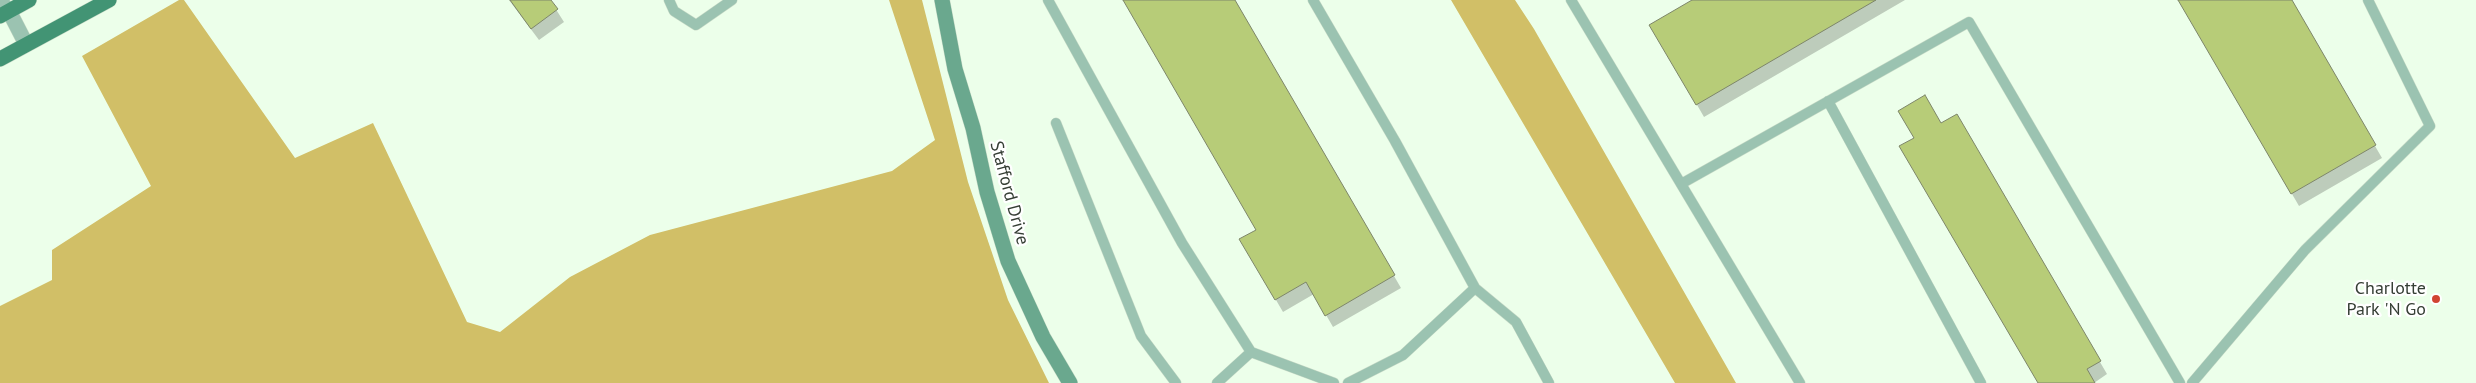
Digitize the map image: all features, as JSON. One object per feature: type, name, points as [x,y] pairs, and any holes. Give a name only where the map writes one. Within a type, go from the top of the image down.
[{"type":"main road","points":[[3,9],[29,0]]},
{"type":"main road","points":[[0,59],[109,0]]},
{"type":"street","name":"Stafford Drive","points":[[942,0],[955,70],[973,128],[986,192],[1000,239],[1042,337],[1070,383]]},
{"type":"street","points":[[3,9],[26,44]]},
{"type":"lane","points":[[669,0],[674,11],[696,25],[732,0]]},
{"type":"lane","points":[[1048,0],[1182,243],[1251,352],[1334,383]]},
{"type":"lane","points":[[1313,0],[1395,142],[1475,288],[1516,322],[1550,383]]},
{"type":"lane","points":[[1571,0],[1800,383]]},
{"type":"lane","points":[[2192,383],[2305,250],[2430,126],[2368,0]]},
{"type":"lane","points":[[1681,184],[1969,22],[2180,383]]},
{"type":"lane","points":[[1828,101],[1981,383]]},
{"type":"lane","points":[[1056,123],[1141,336],[1176,383]]},
{"type":"lane","points":[[1348,383],[1403,355],[1475,288]]},
{"type":"lane","points":[[1217,383],[1251,352]]},
{"type":"shaded area","points":[[179,0],[184,0],[295,158],[373,123],[467,322],[500,332],[570,277],[650,235],[892,171],[935,140],[889,0],[922,0],[968,182],[1008,300],[1049,383],[0,383],[0,306],[52,280],[52,250],[151,186],[82,56]]},
{"type":"shaded area","points":[[1451,0],[1515,0],[1534,29],[1736,383],[1675,383]]},
{"type":"building","points":[[510,0],[551,0],[558,9],[531,29]]},
{"type":"building","points":[[1123,0],[1235,0],[1395,275],[1325,316],[1306,282],[1275,300],[1239,239],[1256,230]]},
{"type":"building","points":[[1692,0],[1876,0],[1696,105],[1649,25]]},
{"type":"building","points":[[2178,0],[2292,0],[2376,145],[2291,194]]},
{"type":"building","points":[[1925,95],[1941,123],[1957,114],[2101,361],[2087,369],[2095,383],[2038,383],[1899,146],[1914,138],[1898,111]]},
{"type":"place","name":"Charlotte Park 'N Go","points":[[2436,299]]}]
